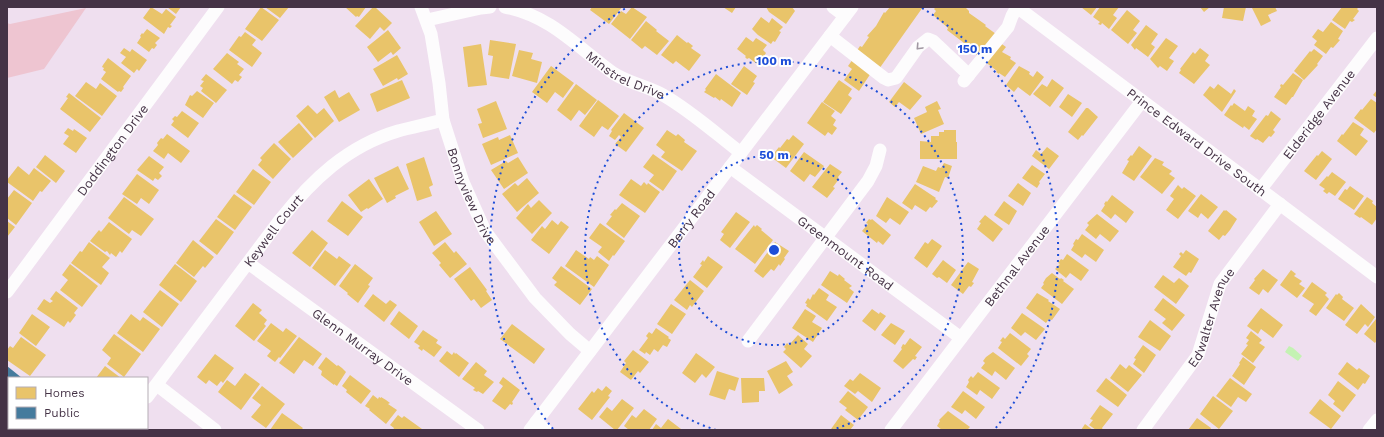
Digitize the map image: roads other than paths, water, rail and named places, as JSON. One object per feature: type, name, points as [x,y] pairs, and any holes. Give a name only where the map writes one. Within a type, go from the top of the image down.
[{"type":"street","name":"Doddington Drive","points":[[7,292],[218,7]]},
{"type":"street","name":"Bonnyview Drive","points":[[421,7],[431,34],[443,120],[463,182],[485,231],[535,298],[570,334],[590,351]]},
{"type":"street","points":[[427,20],[490,7]]},
{"type":"street","name":"Minstrel Drive","points":[[505,7],[529,14],[555,27],[614,73],[624,79],[664,95],[681,106],[741,152]]},
{"type":"street","points":[[833,7],[848,11]]},
{"type":"street","points":[[830,36],[888,80],[896,78],[918,47],[928,39],[933,41],[966,78],[1008,27],[1017,7]]},
{"type":"street","name":"Prince Edward Drive South","points":[[1017,7],[1377,277]]},
{"type":"street","name":"Berry Road","points":[[537,427],[590,351],[848,11]]},
{"type":"street","name":"Elderidge Avenue","points":[[1260,190],[1377,38]]},
{"type":"street","name":"Bethnal Avenue","points":[[891,430],[1142,101]]},
{"type":"street","name":"Keywell Court","points":[[148,396],[300,196],[318,177],[336,162],[359,147],[398,131],[443,120]]},
{"type":"street","points":[[748,341],[868,181],[876,166],[880,150]]},
{"type":"street","name":"Greenmount Road","points":[[730,167],[961,338]]},
{"type":"street","name":"Edwalter Avenue","points":[[1143,430],[1198,354],[1220,284],[1280,204]]},
{"type":"street","name":"Glenn Murray Drive","points":[[248,263],[478,430]]},
{"type":"street","points":[[156,385],[215,430]]},
{"type":"street","points":[[1369,430],[1377,420]]}]
